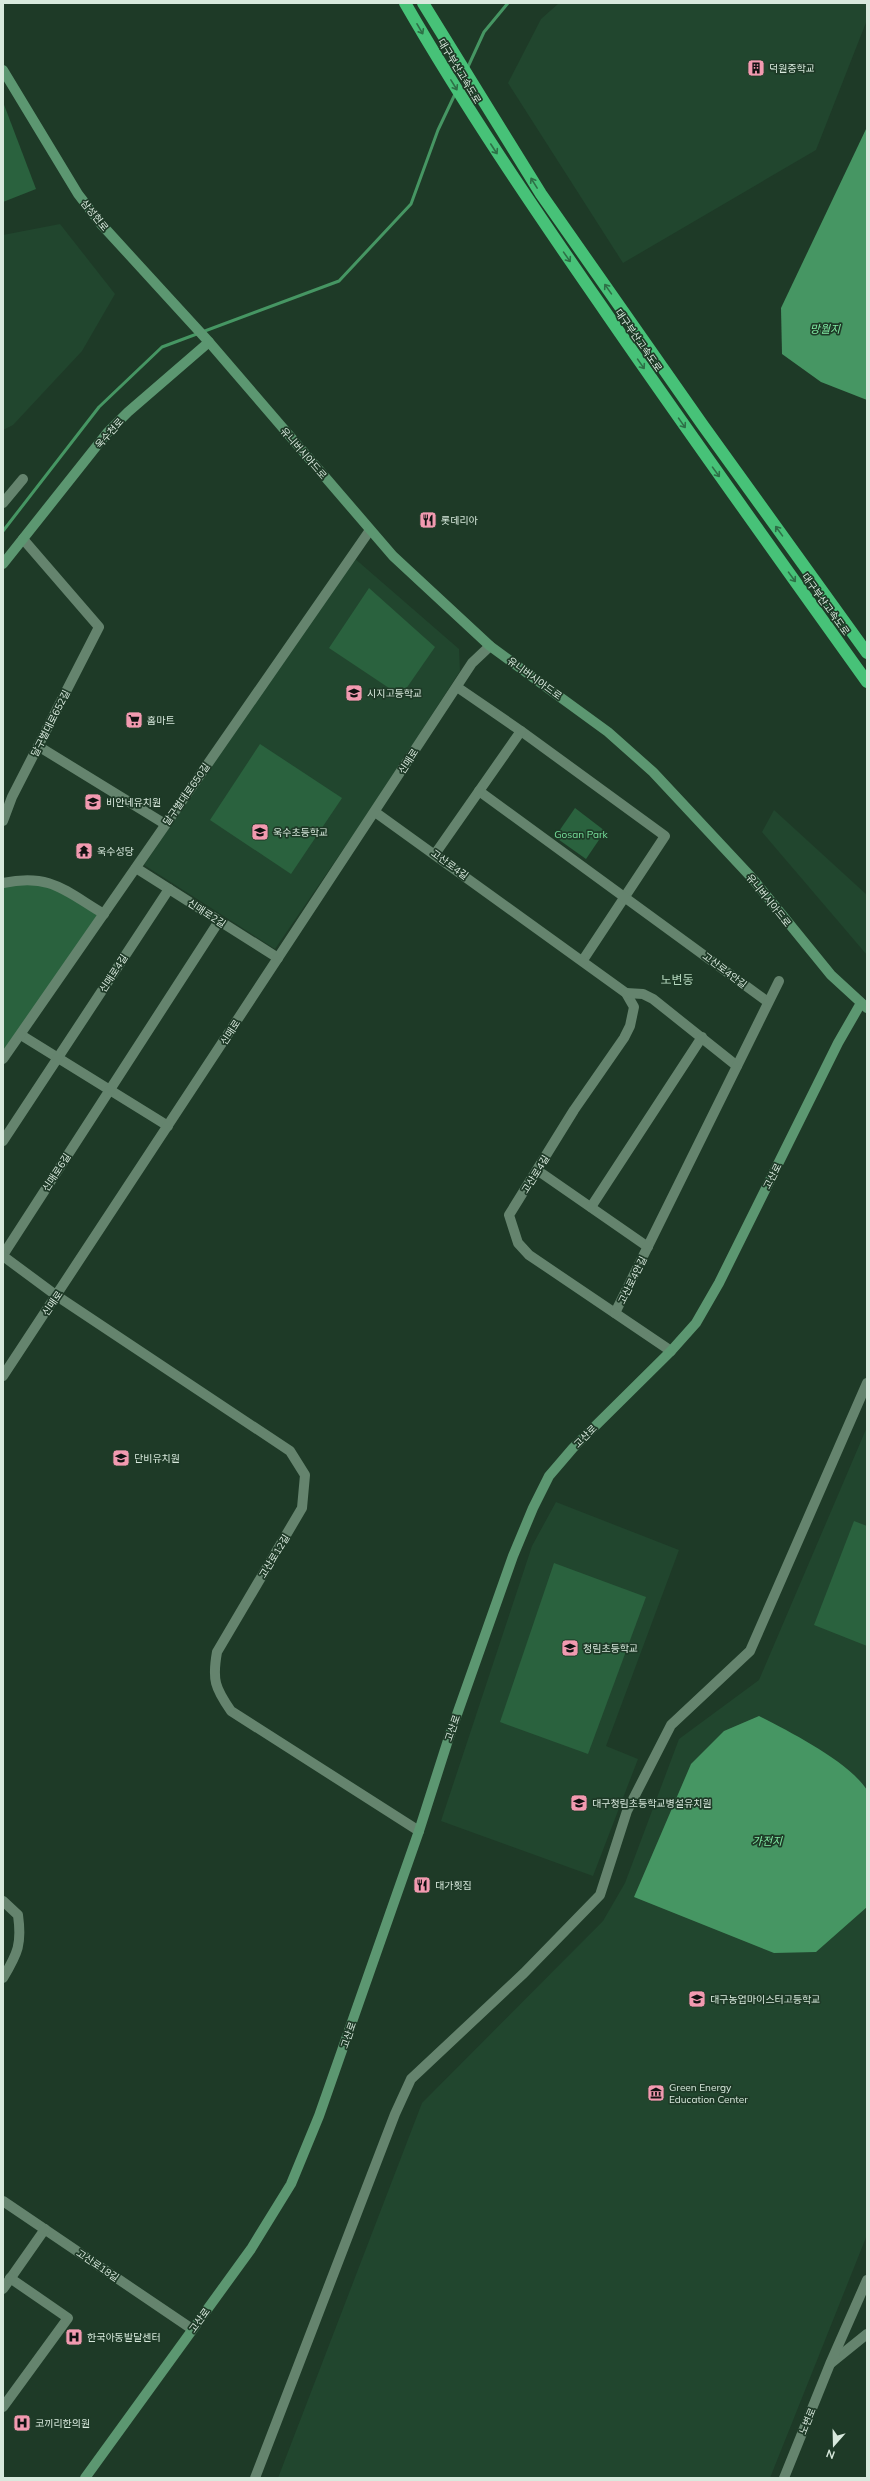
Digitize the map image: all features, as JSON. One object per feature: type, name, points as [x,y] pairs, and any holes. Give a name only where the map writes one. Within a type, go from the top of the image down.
[{"type":"highway","name":"대구부산고속도로","points":[[405,3],[435,55],[515,182],[670,406],[867,682]]},
{"type":"highway","name":"대구부산고속도로","points":[[423,3],[541,194],[702,424],[867,653]]},
{"type":"main road","name":"삼성현로","points":[[3,70],[78,194],[101,224],[209,342]]},
{"type":"main road","name":"유니버시아드로","points":[[209,342],[394,556],[490,646],[608,732],[653,772],[752,878],[831,975],[864,1006]]},
{"type":"main road","name":"욱수천로","points":[[3,564],[107,433],[128,412],[209,342]]},
{"type":"main road","name":"고산로","points":[[85,2478],[251,2249],[291,2184],[319,2116],[419,1831],[448,1737],[513,1556],[533,1508],[549,1476],[572,1448],[672,1351],[696,1323],[707,1306],[838,1043],[864,1006]]},
{"type":"street","points":[[3,503],[23,480]]},
{"type":"street","name":"달구벌대로650길","points":[[3,1059],[370,530]]},
{"type":"street","name":"달구벌대로652길","points":[[3,821],[38,746],[99,627],[23,539]]},
{"type":"street","name":"신매로","points":[[3,1376],[278,958],[376,812],[472,663],[490,646]]},
{"type":"street","points":[[457,687],[521,731],[665,836],[583,960]]},
{"type":"street","points":[[435,854],[521,731]]},
{"type":"street","points":[[38,746],[165,824]]},
{"type":"street","name":"고산로4안길","points":[[479,791],[625,896],[768,1002],[616,1313]]},
{"type":"street","name":"고산로4길","points":[[376,812],[583,960],[626,993],[634,1007],[630,1026],[509,1215],[518,1243],[529,1255],[672,1351]]},
{"type":"street","name":"신매로2길","points":[[136,868],[278,958]]},
{"type":"street","points":[[3,883],[22,879],[50,883],[104,914]]},
{"type":"street","name":"신매로4길","points":[[58,1058],[169,889]]},
{"type":"street","points":[[109,1089],[219,921]]},
{"type":"street","points":[[768,1002],[779,980]]},
{"type":"street","points":[[626,993],[643,994],[653,999],[702,1036],[737,1066]]},
{"type":"street","points":[[21,1035],[168,1126]]},
{"type":"street","points":[[591,1207],[702,1036]]},
{"type":"street","points":[[3,1141],[58,1058]]},
{"type":"street","name":"신매로6길","points":[[57,1296],[3,1256],[109,1089]]},
{"type":"street","name":"고산로4안길","points":[[538,1170],[648,1247]]},
{"type":"street","name":"고산로12길","points":[[57,1296],[290,1451],[298,1462],[306,1475],[302,1508],[217,1652],[213,1675],[218,1693],[231,1711],[419,1831]]},
{"type":"street","points":[[255,2478],[394,2114],[411,2079],[524,1973],[600,1895],[627,1812],[671,1725],[750,1651],[867,1384]]},
{"type":"street","points":[[3,1901],[18,1915],[20,1936],[18,1953],[3,1978]]},
{"type":"street","name":"고산로18길","points":[[3,2201],[192,2329]]},
{"type":"street","points":[[3,2289],[45,2229]]},
{"type":"street","points":[[3,2407],[68,2318],[10,2278]]},
{"type":"street","name":"노변로","points":[[784,2478],[830,2364],[867,2280]]},
{"type":"street","name":"노변로","points":[[830,2364],[867,2334]]},
{"type":"shaded area","points":[[559,3],[867,3],[867,20],[816,150],[623,263],[508,83],[541,19]]},
{"type":"shaded area","points":[[60,224],[115,294],[82,351],[13,425],[3,430],[3,235]]},
{"type":"shaded area","points":[[353,557],[459,649],[460,671],[377,800],[275,949],[144,865]]},
{"type":"shaded area","points":[[774,810],[867,895],[867,955],[762,832]]},
{"type":"shaded area","name":"대구농업마이스터고등학교","points":[[867,1427],[867,2235],[770,2478],[278,2478],[422,2103],[603,1921],[625,1883],[679,1739],[759,1680]]},
{"type":"shaded area","name":"청림초등학교","points":[[556,1502],[679,1550],[606,1746],[638,1759],[593,1876],[441,1821],[532,1546]]},
{"type":"green space","points":[[3,102],[36,189],[3,202]]},
{"type":"green space","points":[[369,588],[435,647],[401,696],[329,648]]},
{"type":"green space","points":[[260,744],[342,798],[291,874],[210,820]]},
{"type":"green space","name":"Gosan Park","points":[[575,808],[605,831],[586,859],[555,837]]},
{"type":"green space","points":[[34,879],[104,914],[3,1055],[3,883]]},
{"type":"green space","points":[[854,1521],[867,1526],[867,1646],[814,1625]]},
{"type":"green space","points":[[554,1563],[646,1597],[588,1754],[500,1722]]},
{"type":"water","name":"망월지","points":[[867,127],[867,400],[821,382],[782,354],[781,308]]},
{"type":"water","name":"가전지","points":[[759,1716],[818,1748],[833,1758],[858,1779],[867,1790],[867,1907],[816,1952],[774,1953],[634,1897],[691,1764],[724,1731]]},
{"type":"waterway","points":[[467,69],[484,32],[508,3]]},
{"type":"waterway","points":[[3,531],[99,407],[162,347],[339,281],[411,204],[438,130],[456,92]]},
{"type":"place","name":"덕원중학교","points":[[756,68]]},
{"type":"place","name":"롯데리아","points":[[428,520]]},
{"type":"place","name":"시지고등학교","points":[[354,693]]},
{"type":"place","name":"홈마트","points":[[134,720]]},
{"type":"place","name":"비안네유치원","points":[[93,802]]},
{"type":"place","name":"욱수초등학교","points":[[260,832]]},
{"type":"place","name":"욱수성당","points":[[84,851]]},
{"type":"place","name":"단비유치원","points":[[121,1458]]},
{"type":"place","name":"청림초등학교","points":[[570,1648]]},
{"type":"place","name":"대구청림초등학교병설유치원","points":[[579,1803]]},
{"type":"place","name":"대가횟집","points":[[422,1885]]},
{"type":"place","name":"대구농업마이스터고등학교","points":[[697,1999]]},
{"type":"place","name":"Green Energy Education Center","points":[[656,2093]]},
{"type":"place","name":"한국아동발달센터","points":[[74,2337]]},
{"type":"place","name":"코끼리한의원","points":[[22,2423]]},
{"type":"district","name":"노변동","points":[[677,980]]}]
